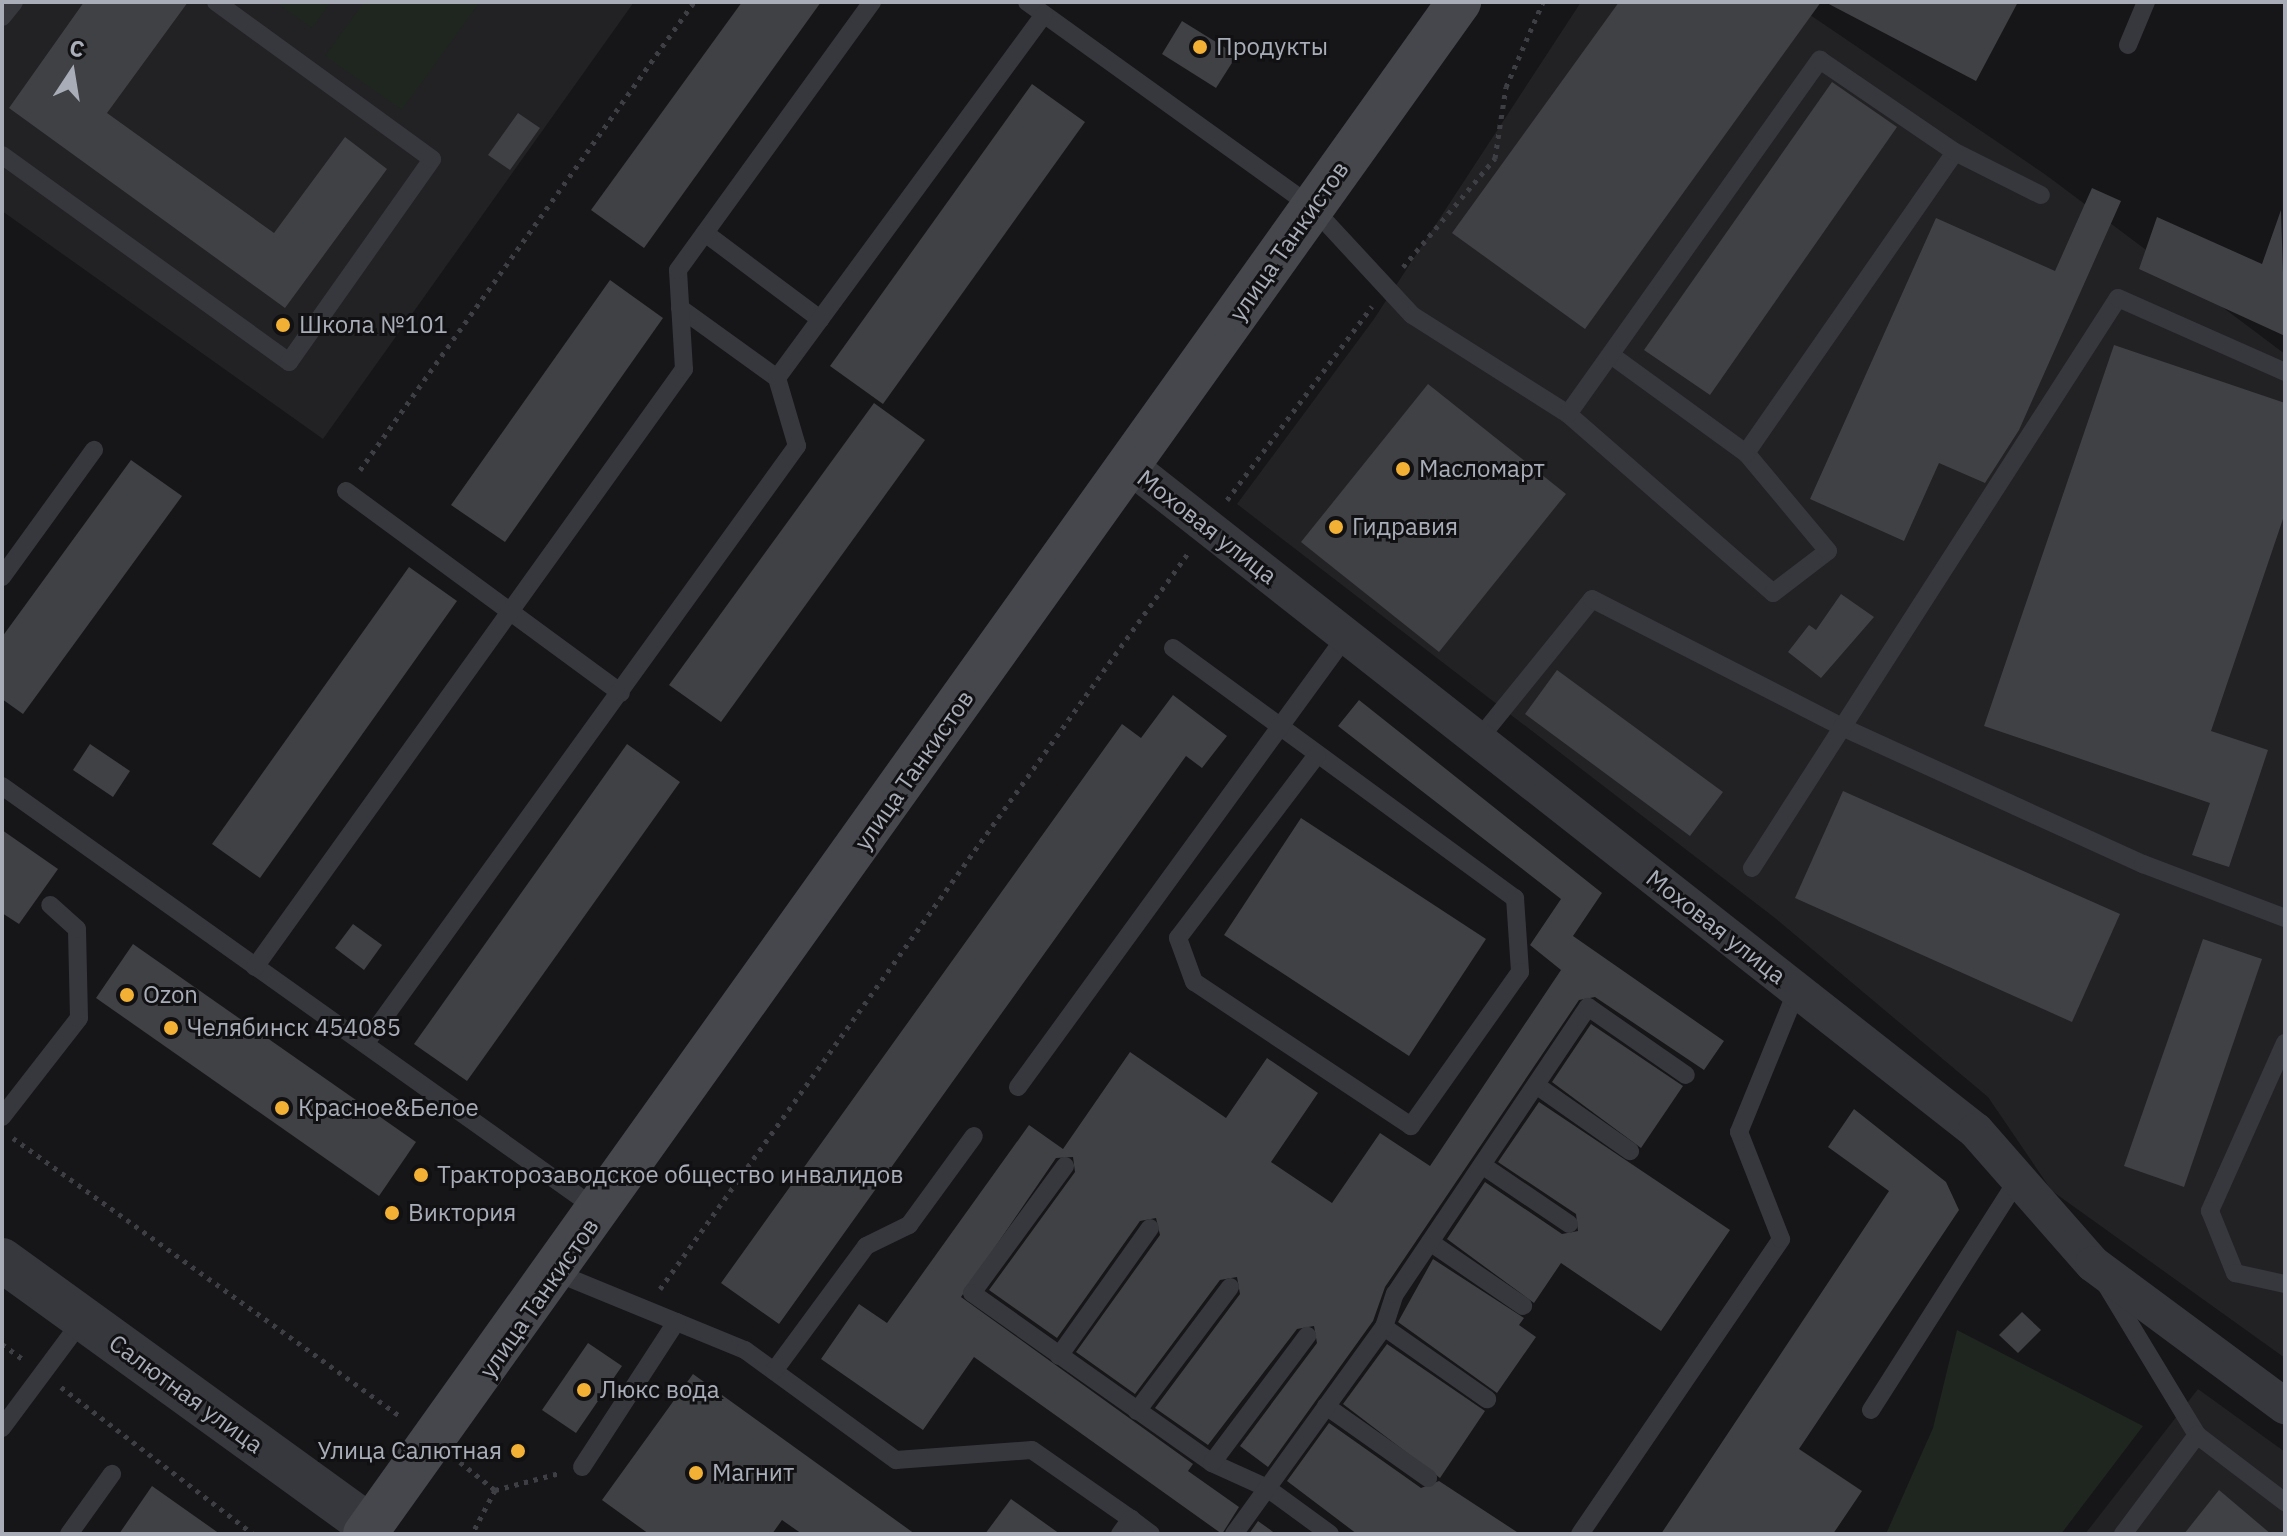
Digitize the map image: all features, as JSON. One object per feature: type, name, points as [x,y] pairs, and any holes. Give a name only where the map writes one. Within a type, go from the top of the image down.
[{"type":"main road","name":"улица Танкистов","points":[[373,1532],[1459,2]]},
{"type":"street","name":"Моховая улица","points":[[1130,466],[1976,1131],[2093,1264],[2285,1406]]},
{"type":"street","name":"Салютная улица","points":[[2,1260],[373,1532]]},
{"type":"lane","points":[[2,17],[14,2]]},
{"type":"lane","points":[[2,155],[289,362],[432,159],[216,2]]},
{"type":"lane","points":[[255,967],[684,369],[678,270],[872,2]]},
{"type":"lane","points":[[1027,2],[1312,207],[1412,315],[1568,414],[1773,593],[1828,551],[1746,453],[1611,355]]},
{"type":"lane","points":[[2128,45],[2146,2]]},
{"type":"lane","points":[[777,378],[1044,14]]},
{"type":"lane","points":[[1568,414],[1820,60],[1955,152],[2041,195]]},
{"type":"lane","points":[[1746,453],[1955,152]]},
{"type":"lane","points":[[705,233],[820,319]]},
{"type":"lane","points":[[1752,868],[2118,298],[2285,372]]},
{"type":"lane","points":[[365,1044],[797,446],[777,378],[680,308]]},
{"type":"lane","points":[[2,577],[94,450]]},
{"type":"lane","points":[[346,491],[508,614],[621,693]]},
{"type":"lane","points":[[1478,740],[1592,599],[1842,727],[2143,864],[2285,918]]},
{"type":"lane","points":[[1018,1087],[1346,636]]},
{"type":"lane","points":[[1173,648],[1515,898],[1520,972],[1411,1126],[1194,982],[1178,938],[1317,755]]},
{"type":"lane","points":[[2,786],[600,1212]]},
{"type":"lane","points":[[2,1117],[79,1018],[77,929],[50,905]]},
{"type":"lane","points":[[1580,1534],[1781,1239],[1739,1132],[1797,990]]},
{"type":"lane","points":[[1234,1534],[1384,1327],[1395,1294],[1588,1007],[1686,1075]]},
{"type":"lane","points":[[2285,1043],[2210,1211],[2235,1273],[2285,1284]]},
{"type":"lane","points":[[1536,1085],[1630,1151]]},
{"type":"lane","points":[[774,1371],[866,1246],[909,1225],[974,1136]]},
{"type":"lane","points":[[1482,1165],[1569,1224]]},
{"type":"lane","points":[[1065,1166],[972,1293],[1212,1463],[1267,1488],[1330,1534]]},
{"type":"lane","points":[[1871,1410],[2018,1179]]},
{"type":"lane","points":[[1059,1356],[1150,1228]]},
{"type":"lane","points":[[1430,1242],[1523,1306]]},
{"type":"lane","points":[[2093,1264],[2197,1435],[2285,1502]]},
{"type":"lane","points":[[557,1273],[745,1350],[896,1460],[1032,1450],[1125,1527],[1151,1534]]},
{"type":"lane","points":[[1137,1411],[1230,1287]]},
{"type":"lane","points":[[2,1428],[83,1319]]},
{"type":"lane","points":[[582,1467],[676,1322]]},
{"type":"lane","points":[[1384,1327],[1487,1399]]},
{"type":"lane","points":[[1212,1463],[1307,1336]]},
{"type":"lane","points":[[1326,1406],[1428,1478]]},
{"type":"lane","points":[[2123,1534],[2197,1435]]},
{"type":"lane","points":[[69,1534],[112,1474]]},
{"type":"path","points":[[346,491],[694,2]]},
{"type":"path","points":[[645,1310],[1207,527],[1386,287],[1495,158],[1506,87],[1543,2]]},
{"type":"path","points":[[2,1130],[495,1490]]},
{"type":"path","points":[[2,1344],[253,1534]]},
{"type":"path","points":[[472,1534],[495,1490],[582,1467]]},
{"type":"shaded area","name":"Школа №101","points":[[2,2],[634,2],[323,439],[2,211]]},
{"type":"shaded area","points":[[275,2],[331,2],[312,28]]},
{"type":"shaded area","points":[[364,2],[480,2],[402,110],[325,56]]},
{"type":"shaded area","points":[[1581,2],[1791,2],[2046,175],[2285,354],[2285,1358],[2052,1191],[1988,1097],[1775,918],[1237,504],[1374,319]]},
{"type":"shaded area","points":[[1957,1330],[2143,1426],[2061,1534],[1886,1534],[1933,1428]]},
{"type":"shaded area","points":[[2198,1389],[2285,1452],[2285,1534],[2085,1534]]},
{"type":"building","points":[[84,2],[188,2],[107,113],[274,233],[345,137],[387,169],[285,308],[9,108]]},
{"type":"building","points":[[742,2],[821,2],[644,248],[591,210]]},
{"type":"building","points":[[1619,2],[1821,2],[1585,329],[1452,233]]},
{"type":"building","points":[[1825,2],[2018,2],[1976,81]]},
{"type":"building","points":[[1182,21],[1237,55],[1216,88],[1162,54]]},
{"type":"building","points":[[1832,82],[1897,127],[1710,395],[1644,350]]},
{"type":"building","points":[[1032,84],[1085,122],[883,404],[830,366]]},
{"type":"building","points":[[518,113],[540,128],[510,170],[488,155]]},
{"type":"building","points":[[2092,188],[2121,201],[2019,430],[1985,483],[1939,463],[1904,541],[1810,499],[1936,218],[2055,271]]},
{"type":"building","points":[[2281,210],[2285,336],[2139,269],[2157,217],[2262,264]]},
{"type":"building","points":[[610,280],[663,318],[505,542],[451,505]]},
{"type":"building","points":[[2114,345],[2285,403],[2285,513],[2211,731],[2268,750],[2229,867],[2192,855],[2210,803],[1984,726]]},
{"type":"building","points":[[1428,384],[1566,494],[1439,652],[1301,542]]},
{"type":"building","points":[[874,403],[925,440],[721,722],[669,685]]},
{"type":"building","points":[[131,460],[182,496],[23,714],[2,699],[2,637]]},
{"type":"building","points":[[409,567],[457,601],[260,878],[212,844]]},
{"type":"building","points":[[1841,594],[1874,617],[1821,678],[1788,652],[1809,625],[1816,630]]},
{"type":"building","points":[[1557,670],[1723,792],[1690,836],[1525,714]]},
{"type":"building","points":[[1173,695],[1227,736],[1202,768],[1186,756],[779,1324],[721,1283],[1122,724],[1141,738]]},
{"type":"building","points":[[1359,700],[1602,893],[1573,936],[1724,1041],[1704,1070],[1595,997],[1579,1000],[1385,1287],[1373,1321],[1268,1467],[1240,1446],[1317,1343],[1314,1326],[1297,1329],[1208,1445],[1155,1408],[1240,1294],[1237,1277],[1220,1280],[1135,1394],[1076,1352],[1160,1235],[1156,1218],[1140,1221],[1057,1338],[989,1290],[1075,1172],[1073,1157],[1056,1158],[961,1297],[1193,1464],[1188,1471],[1239,1507],[1222,1534],[974,1357],[923,1430],[821,1359],[859,1304],[887,1323],[1029,1125],[1063,1149],[1130,1052],[1226,1118],[1267,1058],[1318,1093],[1271,1162],[1332,1203],[1380,1133],[1430,1166],[1561,970],[1530,945],[1561,899],[1338,726]]},
{"type":"building","points":[[90,744],[130,771],[113,797],[73,770]]},
{"type":"building","points":[[627,744],[680,782],[467,1081],[414,1044]]},
{"type":"building","points":[[1843,791],[2120,914],[2072,1022],[1795,898]]},
{"type":"building","points":[[1301,818],[1486,939],[1409,1056],[1224,935]]},
{"type":"building","points":[[2,830],[58,869],[19,924],[2,913]]},
{"type":"building","points":[[353,924],[382,945],[364,970],[335,948]]},
{"type":"building","points":[[2203,939],[2262,959],[2184,1187],[2124,1166]]},
{"type":"building","points":[[133,944],[416,1142],[379,1196],[96,998]]},
{"type":"building","points":[[1591,1024],[1683,1086],[1641,1148],[1552,1082]]},
{"type":"building","points":[[1539,1102],[1730,1230],[1661,1331],[1561,1263],[1534,1303],[1447,1239],[1485,1182],[1562,1234],[1578,1231],[1576,1214],[1498,1162]]},
{"type":"building","points":[[1854,1109],[1946,1182],[1959,1210],[1799,1449],[1862,1491],[1833,1534],[1661,1534],[1889,1191],[1828,1147]]},
{"type":"building","points":[[1433,1259],[1524,1318],[1519,1325],[1536,1337],[1497,1393],[1398,1322]]},
{"type":"building","points":[[2022,1312],[2041,1330],[2018,1353],[1999,1335]]},
{"type":"building","points":[[588,1343],[622,1366],[576,1433],[542,1410]]},
{"type":"building","points":[[1387,1344],[1485,1411],[1440,1478],[1343,1404]]},
{"type":"building","points":[[693,1374],[915,1534],[802,1534],[782,1520],[772,1534],[649,1534],[602,1500]]},
{"type":"building","points":[[1329,1423],[1421,1488],[1439,1481],[1520,1534],[1357,1534],[1287,1481]]},
{"type":"building","points":[[152,1486],[220,1534],[119,1534]]},
{"type":"building","points":[[2219,1490],[2271,1534],[2184,1534]]},
{"type":"building","points":[[1011,1499],[1060,1534],[985,1534]]},
{"type":"building","points":[[1258,1521],[1276,1534],[1249,1534]]},
{"type":"place","name":"Продукты","points":[[1200,47]]},
{"type":"place","name":"Школа №101","points":[[283,325]]},
{"type":"place","name":"Масломарт","points":[[1403,469]]},
{"type":"place","name":"Гидравия","points":[[1336,527]]},
{"type":"place","name":"Ozon","points":[[127,995]]},
{"type":"place","name":"Челябинск 454085","points":[[171,1028]]},
{"type":"place","name":"Красное&Белое","points":[[282,1108]]},
{"type":"place","name":"Тракторозаводское общество инвалидов","points":[[421,1175]]},
{"type":"place","name":"Виктория","points":[[392,1213]]},
{"type":"place","name":"Люкс вода","points":[[584,1390]]},
{"type":"place","name":"Улица Салютная","points":[[518,1451]]},
{"type":"place","name":"Магнит","points":[[696,1473]]}]
